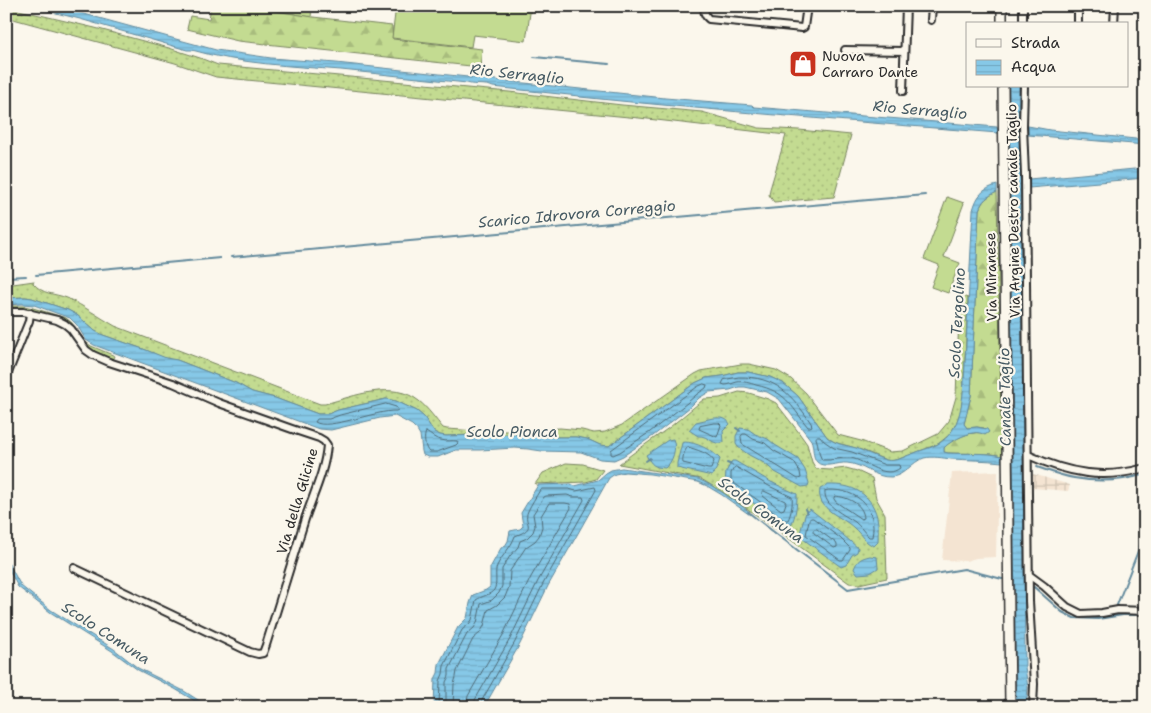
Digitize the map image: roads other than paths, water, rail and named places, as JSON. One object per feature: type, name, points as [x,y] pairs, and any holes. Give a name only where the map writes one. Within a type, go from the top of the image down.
[{"type":"main road","points":[[1002,6],[1002,22]]},
{"type":"main road","name":"Via Miranese","points":[[1003,88],[1010,707]]},
{"type":"street","points":[[705,6],[705,16],[709,19],[804,27],[806,6]]},
{"type":"street","points":[[903,91],[906,6]]},
{"type":"street","points":[[931,20],[932,6]]},
{"type":"street","points":[[1023,6],[1023,22]]},
{"type":"street","points":[[1078,6],[1078,22]]},
{"type":"street","points":[[1114,22],[1115,6]]},
{"type":"street","points":[[844,50],[904,51]]},
{"type":"street","name":"Via Argine Destro canale Taglio","points":[[1024,88],[1029,575],[1034,684],[1032,707]]},
{"type":"street","name":"Via della Glicine","points":[[6,312],[30,313],[57,320],[65,324],[86,350],[94,356],[319,438],[327,445],[327,454],[322,472],[307,513],[263,653],[250,652],[74,568]]},
{"type":"street","points":[[6,378],[29,321],[30,313]]},
{"type":"street","points":[[1028,455],[1059,467],[1087,473],[1127,472],[1145,468]]},
{"type":"street","points":[[1029,575],[1044,586],[1066,608],[1081,614],[1118,610],[1145,611]]},
{"type":"water","points":[[28,6],[55,6],[216,50],[271,58],[752,105],[754,107],[997,127],[998,133],[632,102],[487,85],[285,66],[187,50]]},
{"type":"water","points":[[1009,88],[1019,88],[1025,667],[1028,688],[1026,707],[1016,707]]},
{"type":"water","points":[[1028,126],[1145,140],[1145,145],[1028,135]]},
{"type":"water","points":[[1145,168],[1145,178],[1029,188],[1029,179]]},
{"type":"water","points":[[997,185],[997,192],[986,199],[979,210],[971,396],[964,424],[967,428],[977,427],[987,429],[989,432],[985,435],[970,433],[962,436],[946,446],[944,452],[1002,456],[1002,462],[927,457],[919,460],[900,474],[891,477],[885,477],[853,464],[820,464],[814,457],[811,440],[779,399],[767,392],[745,387],[709,392],[653,436],[614,460],[600,459],[581,452],[515,448],[456,450],[438,457],[428,457],[423,455],[420,435],[417,430],[412,425],[395,416],[331,430],[319,429],[94,345],[86,340],[77,325],[70,318],[34,305],[6,305],[6,298],[25,297],[68,310],[103,335],[166,358],[177,360],[236,383],[252,392],[275,398],[318,414],[328,414],[386,399],[396,401],[417,411],[424,417],[434,432],[446,436],[515,434],[576,437],[609,446],[695,383],[706,378],[748,372],[770,377],[783,383],[798,396],[830,440],[882,459],[893,460],[938,444],[951,432],[959,417],[964,382],[973,210],[981,194]]},
{"type":"water","points":[[713,418],[725,419],[730,424],[723,431],[724,442],[714,442],[705,437],[698,436],[689,430],[696,422]]},
{"type":"water","points":[[740,428],[748,429],[768,439],[798,459],[805,470],[809,483],[808,486],[802,487],[775,472],[738,447],[736,436]]},
{"type":"water","points":[[673,439],[674,451],[668,465],[665,468],[653,465],[646,455],[668,440]]},
{"type":"water","points":[[682,443],[704,447],[720,459],[712,476],[677,468]]},
{"type":"water","points":[[732,461],[797,494],[796,510],[791,525],[785,527],[725,483],[726,472]]},
{"type":"water","points":[[622,468],[698,479],[725,494],[750,512],[750,515],[722,495],[698,482],[650,474],[625,472],[615,474],[609,478],[548,586],[520,644],[484,707],[434,707],[435,679],[439,664],[458,627],[467,618],[473,595],[490,587],[490,568],[501,548],[508,541],[510,531],[520,529],[523,526],[521,513],[538,485],[571,484],[575,486],[598,480],[611,470]]},
{"type":"water","points":[[828,485],[852,488],[865,496],[870,502],[878,523],[878,542],[874,546],[866,541],[849,524],[831,512],[822,502],[820,489]]},
{"type":"water","points":[[810,509],[858,548],[846,565],[841,567],[799,536],[806,512]]},
{"type":"water","points":[[870,556],[877,557],[878,568],[870,573],[858,574],[854,569],[856,563]]},
{"type":"water","points":[[6,561],[21,586],[51,610],[114,649],[138,668],[184,691],[209,707],[205,707],[138,670],[112,651],[50,612],[18,587]]},
{"type":"waterway","points":[[534,57],[609,64]]},
{"type":"waterway","name":"Scarico Idrovora Correggio","points":[[231,257],[925,195]]},
{"type":"waterway","name":"Scarico Idrovora Correggio","points":[[36,275],[220,258]]},
{"type":"waterway","name":"Scarico Idrovora Correggio","points":[[6,277],[26,276]]},
{"type":"waterway","points":[[736,428],[740,431]]},
{"type":"waterway","points":[[646,461],[650,458]]},
{"type":"waterway","points":[[727,463],[732,465]]},
{"type":"waterway","name":"Scolo Pionca","points":[[1037,467],[1069,477],[1092,480],[1119,479],[1145,474]]},
{"type":"waterway","points":[[805,509],[807,513]]},
{"type":"waterway","name":"Scolo Comuna","points":[[748,512],[848,589],[964,569],[1002,579]]},
{"type":"waterway","points":[[1117,605],[1145,533]]},
{"type":"waterway","name":"Scolo Comuna","points":[[1034,587],[1062,612],[1074,618],[1098,619],[1123,615],[1145,615]]},
{"type":"place","name":"Nuova Carraro Dante","points":[[803,64]]},
{"type":"water label","name":"Rio Serraglio","points":[[517,74]]},
{"type":"water label","name":"Rio Serraglio","points":[[920,110]]},
{"type":"water label","name":"Scolo Tergolino","points":[[957,323]]},
{"type":"water label","name":"Canale Taglio","points":[[1005,397]]}]
